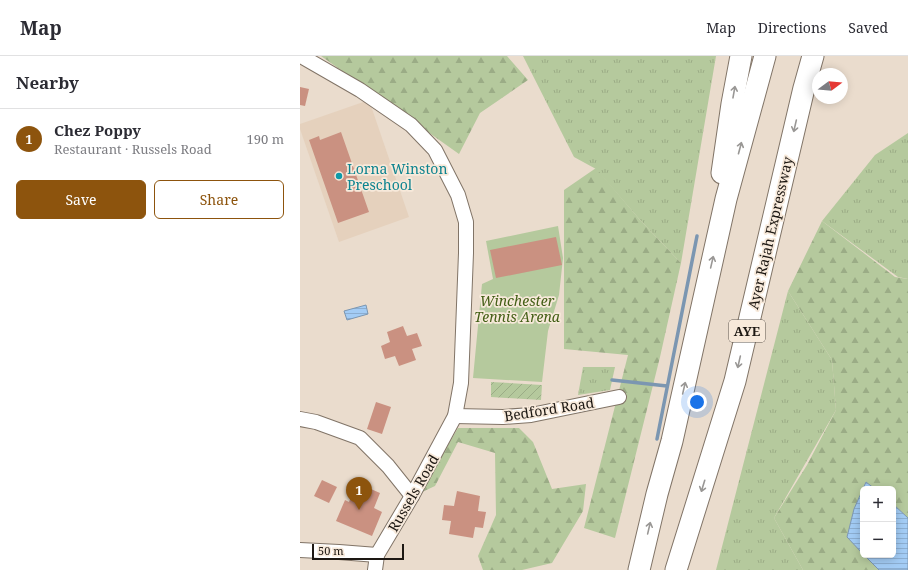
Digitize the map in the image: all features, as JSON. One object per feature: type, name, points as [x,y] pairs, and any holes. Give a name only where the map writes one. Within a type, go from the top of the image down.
[{"type":"highway","points":[[726,199],[721,177],[741,56]]},
{"type":"highway","points":[[639,570],[657,494],[672,441],[726,199],[765,56]]},
{"type":"highway","name":"Ayer Rajah Expressway","points":[[676,570],[735,380],[804,88],[813,56]]},
{"type":"street","name":"Russels Road","points":[[301,56],[360,90],[411,125],[435,150],[458,195],[466,222],[461,383],[455,416],[412,496],[377,555],[375,570]]},
{"type":"street","name":"Bedford Road","points":[[455,416],[503,417],[531,415],[619,397]]},
{"type":"street","points":[[300,419],[316,422],[360,438],[388,466],[412,496]]},
{"type":"street","points":[[300,550],[377,555]]},
{"type":"shaded area","points":[[369,100],[409,217],[339,242],[300,129],[300,124]]},
{"type":"green space","points":[[321,56],[507,56],[528,80],[480,113],[459,154]]},
{"type":"green space","points":[[523,56],[716,56],[681,263],[640,220],[596,169],[574,157]]},
{"type":"green space","points":[[908,133],[908,279],[898,277],[822,221],[875,155]]},
{"type":"green space","points":[[596,168],[640,220],[681,263],[660,357],[615,538],[584,528],[628,355],[564,349],[564,190]]},
{"type":"green space","points":[[822,221],[895,277],[908,279],[908,518],[896,507],[896,486],[871,486],[866,482],[864,486],[860,486],[860,496],[854,509],[847,537],[860,550],[860,558],[867,558],[879,570],[803,570],[774,518],[807,465],[836,410],[832,360],[788,291]]},
{"type":"green space","name":"Winchester Tennis Arena","points":[[558,226],[563,258],[559,295],[548,331],[542,382],[473,378],[482,284],[493,279],[486,241]]},
{"type":"green space","points":[[788,291],[832,360],[836,410],[774,518],[803,570],[716,570]]},
{"type":"green space","points":[[583,367],[615,367],[610,390],[578,395]]},
{"type":"green space","points":[[491,382],[542,385],[541,400],[491,397]]},
{"type":"green space","points":[[458,428],[519,428],[533,442],[552,489],[586,484],[583,511],[552,563],[522,570],[483,570],[478,556],[496,515],[495,453],[458,442],[435,486],[420,493]]},
{"type":"water","points":[[366,305],[368,314],[347,320],[344,311]]},
{"type":"water","points":[[866,482],[871,486],[864,486]]},
{"type":"water","points":[[860,496],[860,551],[847,537],[854,509]]},
{"type":"water","points":[[896,507],[908,518],[908,570],[879,570],[867,558],[896,558]]},
{"type":"building","points":[[300,87],[309,89],[305,106],[300,105]]},
{"type":"building","name":"Lorna Winston Preschool","points":[[341,132],[369,212],[338,223],[309,140],[319,136],[320,140]]},
{"type":"building","points":[[556,237],[562,265],[496,278],[490,250]]},
{"type":"building","points":[[403,326],[407,336],[417,333],[422,346],[412,349],[416,360],[399,366],[395,356],[385,359],[381,346],[390,342],[387,332]]},
{"type":"building","points":[[376,402],[391,407],[382,434],[367,429]]},
{"type":"building","points":[[322,480],[337,487],[329,503],[314,496]]},
{"type":"building","points":[[357,483],[380,493],[374,508],[382,512],[372,536],[336,521],[345,500],[349,502]]},
{"type":"building","points":[[457,491],[480,496],[478,511],[486,512],[483,528],[475,527],[473,538],[449,534],[451,521],[442,520],[444,505],[454,506]]},
{"type":"waterway","points":[[657,439],[697,236]]},
{"type":"waterway","points":[[612,380],[667,386]]},
{"type":"place","name":"Lorna Winston Preschool","points":[[339,176]]},
{"type":"place","name":"Chez Poppy","points":[[359,510]]}]
